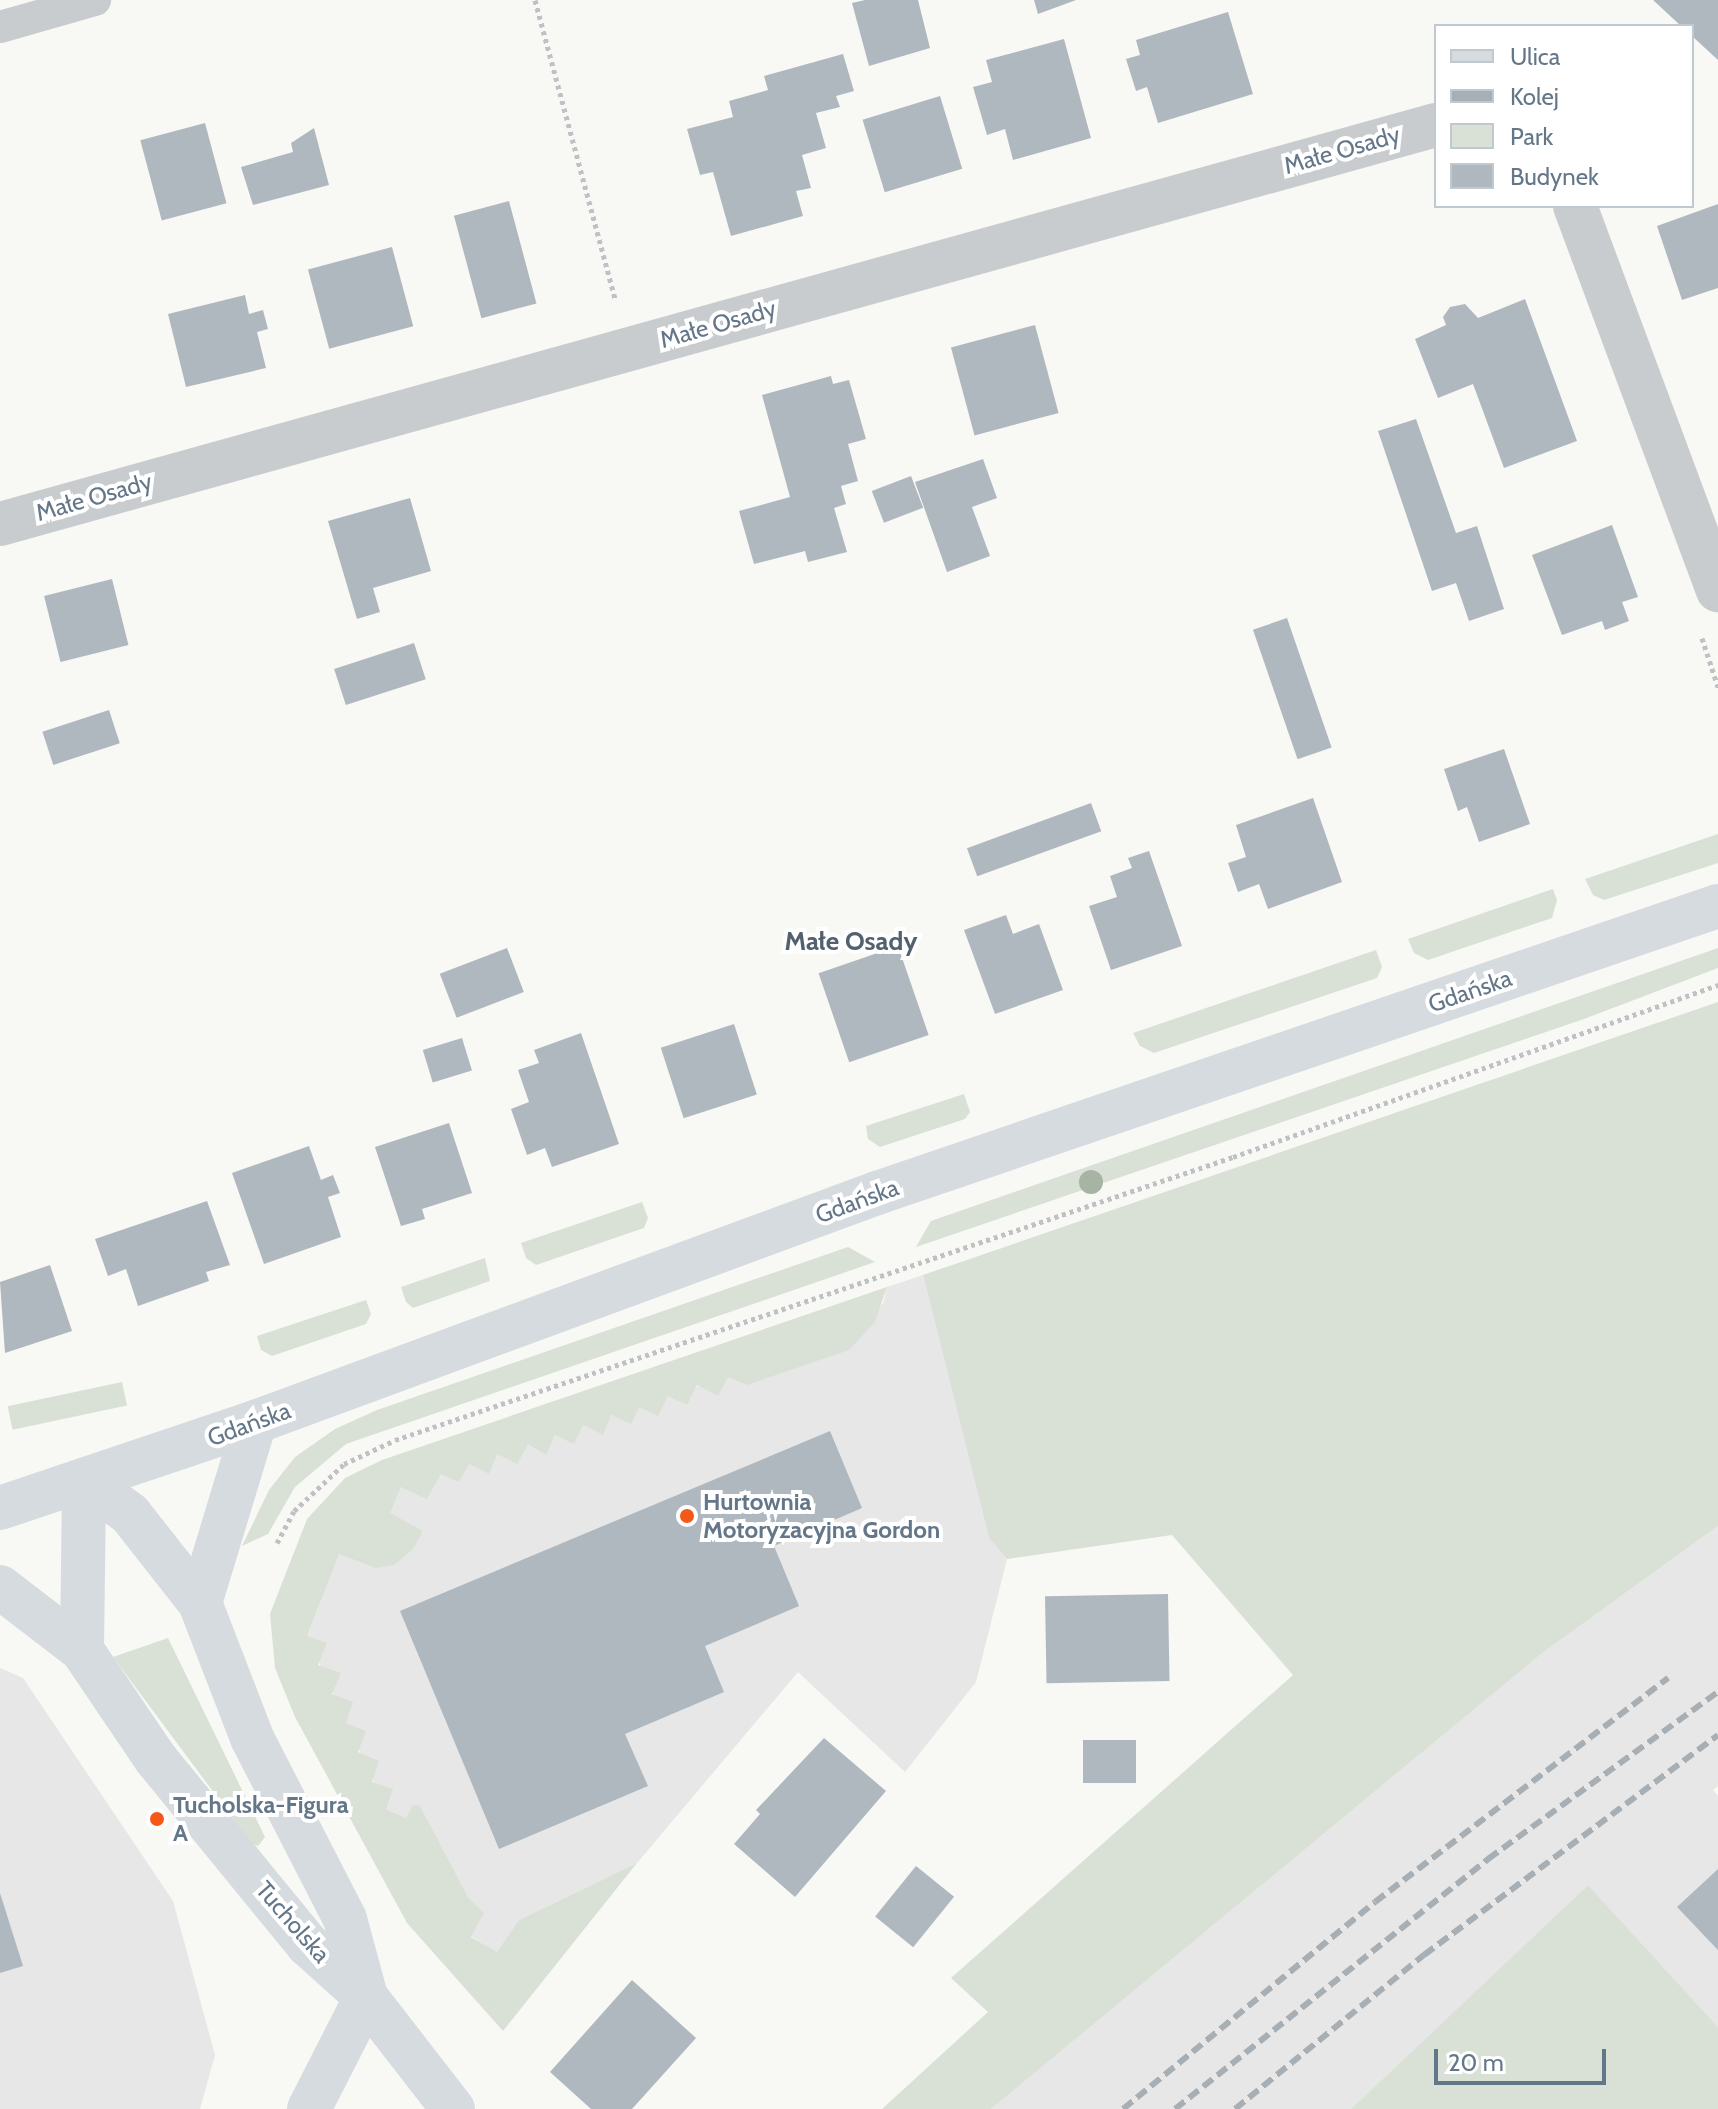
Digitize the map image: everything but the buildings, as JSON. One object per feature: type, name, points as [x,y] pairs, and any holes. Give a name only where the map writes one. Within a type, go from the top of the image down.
[{"type":"main road","name":"Gdańska","points":[[0,1508],[255,1422],[877,1193],[1718,906]]},
{"type":"main road","points":[[200,1603],[255,1422]]},
{"type":"main road","points":[[82,1650],[84,1480]]},
{"type":"main road","name":"Tucholska","points":[[84,1480],[130,1514],[200,1603],[252,1738],[345,1919],[366,1997]]},
{"type":"main road","name":"Tucholska","points":[[0,1587],[82,1650],[155,1758],[308,1945],[366,1997],[453,2109]]},
{"type":"main road","points":[[309,2109],[366,1997]]},
{"type":"street","name":"Małe Osady","points":[[0,524],[1434,126]]},
{"type":"street","points":[[1576,208],[1718,590]]},
{"type":"lane","points":[[0,27],[95,0]]},
{"type":"path","points":[[535,0],[618,307]]},
{"type":"path","points":[[274,1546],[294,1511],[344,1464],[395,1440],[1233,1157],[1718,985]]},
{"type":"shaded area","points":[[923,1275],[989,1538],[1007,1559],[976,1682],[905,1772],[798,1672],[637,1863],[519,1920],[497,1953],[471,1936],[484,1913],[468,1897],[420,1807],[406,1818],[386,1809],[307,1636],[339,1553],[394,1565],[423,1532],[389,1513],[401,1487],[728,1376],[883,1304],[887,1287]]},
{"type":"shaded area","points":[[1718,1526],[1718,1786],[1713,1790],[1718,1796],[1718,2027],[1588,1885],[1351,2109],[991,2109],[1541,1654]]},
{"type":"shaded area","points":[[0,1668],[23,1678],[173,1901],[215,2055],[200,2109],[0,2109]]},
{"type":"green space","points":[[1718,834],[1718,863],[1604,900],[1593,895],[1585,879]]},
{"type":"green space","points":[[1553,889],[1557,900],[1552,918],[1428,960],[1414,953],[1408,939]]},
{"type":"green space","points":[[1718,948],[1718,968],[1584,1019],[916,1247],[931,1221]]},
{"type":"green space","points":[[1376,950],[1382,967],[1377,978],[1154,1053],[1140,1046],[1133,1033]]},
{"type":"green space","points":[[1718,1002],[1718,1526],[1541,1654],[991,2109],[882,2109],[988,2012],[951,1978],[1293,1675],[1172,1535],[1007,1559],[989,1538],[923,1275]]},
{"type":"green space","points":[[964,1094],[970,1112],[965,1119],[880,1147],[868,1139],[866,1126]]},
{"type":"green space","points":[[642,1202],[648,1218],[644,1228],[536,1265],[526,1258],[521,1243]]},
{"type":"green space","points":[[848,1247],[875,1262],[346,1444],[295,1487],[268,1534],[242,1546],[269,1490],[295,1457],[335,1429],[377,1410]]},
{"type":"green space","points":[[485,1258],[490,1281],[413,1308],[406,1302],[401,1287]]},
{"type":"green space","points":[[887,1287],[875,1322],[849,1350],[747,1385],[728,1377],[718,1396],[697,1385],[687,1405],[668,1396],[658,1416],[639,1407],[631,1424],[611,1415],[603,1435],[583,1425],[574,1444],[555,1435],[546,1455],[528,1444],[517,1464],[497,1454],[489,1474],[469,1464],[459,1482],[441,1474],[427,1499],[401,1487],[390,1513],[423,1531],[413,1549],[394,1565],[376,1568],[339,1554],[307,1636],[327,1643],[318,1665],[341,1673],[332,1694],[353,1702],[346,1723],[366,1731],[358,1752],[379,1761],[372,1782],[393,1789],[386,1809],[406,1818],[413,1805],[420,1806],[468,1897],[484,1913],[471,1937],[497,1952],[519,1920],[637,1863],[503,2031],[407,1923],[295,1717],[275,1668],[270,1614],[307,1519],[345,1478],[382,1460]]},
{"type":"green space","points":[[366,1300],[371,1314],[366,1324],[272,1356],[261,1350],[257,1336]]},
{"type":"green space","points":[[122,1382],[127,1405],[13,1430],[8,1406]]},
{"type":"green space","points":[[168,1638],[265,1837],[258,1846],[252,1844],[113,1657]]},
{"type":"green space","points":[[1588,1885],[1718,2027],[1718,2109],[1351,2109]]},
{"type":"railway","points":[[1123,2109],[1375,1902],[1668,1678]]},
{"type":"railway","points":[[1175,2109],[1488,1859],[1718,1692]]},
{"type":"railway","points":[[1235,2109],[1424,1955],[1718,1735]]},
{"type":"place","name":"Hurtownia Motoryzacyjna Gordon","points":[[687,1516]]},
{"type":"place","name":"Tucholska-Figura A","points":[[157,1819]]},
{"type":"district","name":"Małe Osady","points":[[851,942]]}]
